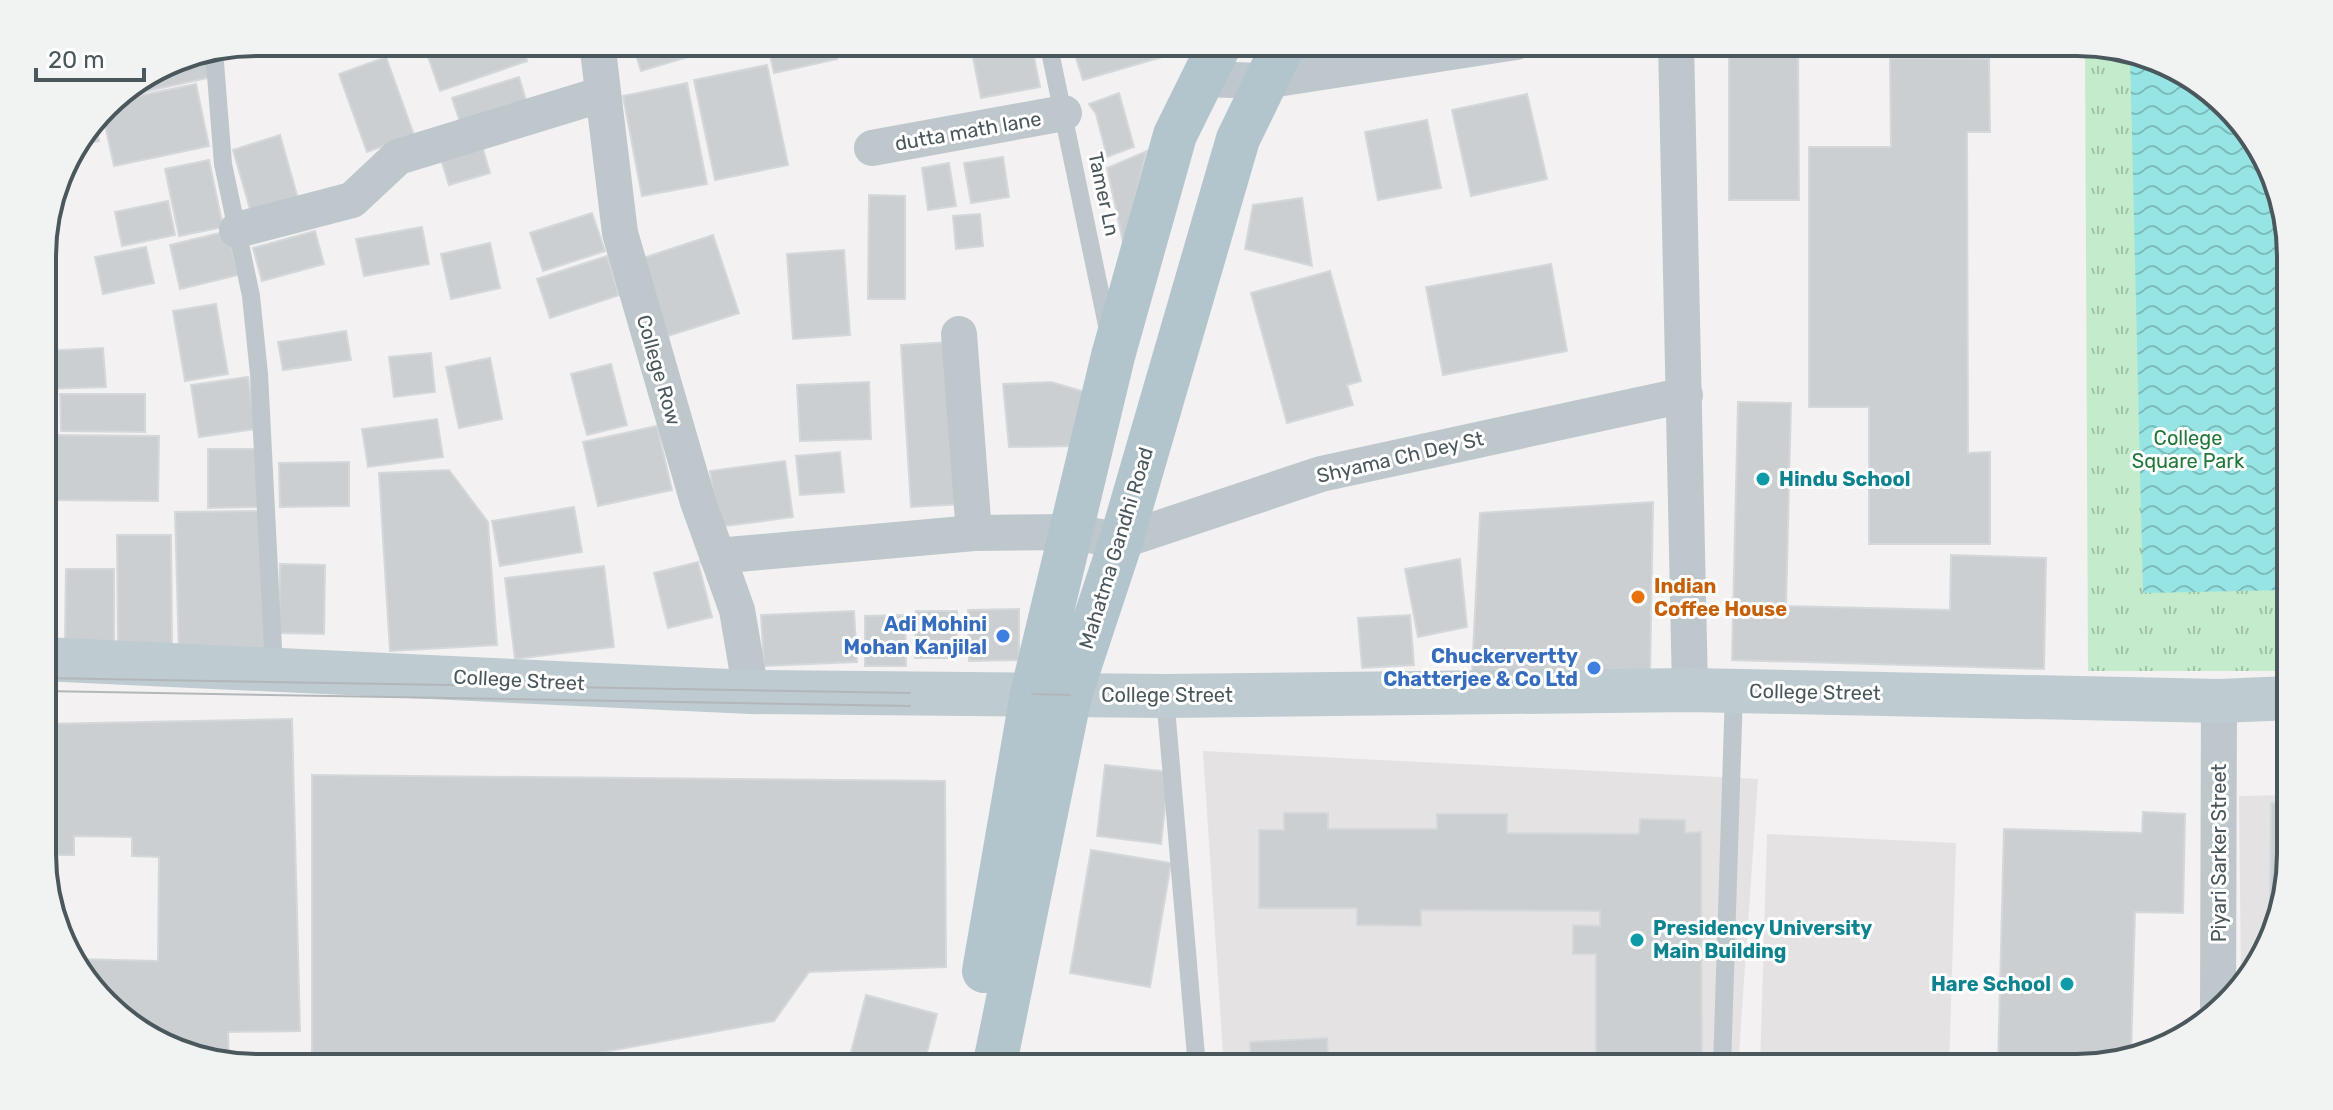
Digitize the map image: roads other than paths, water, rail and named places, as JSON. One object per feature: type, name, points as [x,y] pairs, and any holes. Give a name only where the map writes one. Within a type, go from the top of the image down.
[{"type":"main road","name":"Mahatma Gandhi Road","points":[[966,1054],[1051,695],[1121,541],[1238,139],[1277,56]]},
{"type":"main road","name":"Mahatma Gandhi Road","points":[[996,1054],[1074,532],[1113,356],[1175,135],[1212,61]]},
{"type":"main road","name":"College Street","points":[[56,660],[751,692],[1165,696],[1690,690],[2219,701],[2277,699]]},
{"type":"street","name":"College Row","points":[[599,56],[620,233],[698,502],[737,610],[751,692]]},
{"type":"street","points":[[1212,61],[1263,81],[1425,56]]},
{"type":"street","points":[[1676,56],[1690,690]]},
{"type":"street","points":[[237,230],[352,200],[398,157],[603,94]]},
{"type":"street","name":"dutta math lane","points":[[872,148],[1064,113]]},
{"type":"street","points":[[959,334],[974,533]]},
{"type":"street","name":"Shyama Ch Dey St","points":[[1121,541],[1321,474],[1685,395]]},
{"type":"street","points":[[717,556],[974,533],[1074,532],[1121,541]]},
{"type":"street","name":"Piyari Sarker Street","points":[[2218,997],[2219,701]]},
{"type":"lane","name":"Tamer Ln","points":[[1051,56],[1113,356]]},
{"type":"lane","points":[[215,61],[223,164],[251,296],[259,374],[274,668]]},
{"type":"lane","points":[[1722,1054],[1734,691]]},
{"type":"lane","points":[[1165,696],[1196,1054]]},
{"type":"water","points":[[2130,63],[2154,71],[2199,97],[2236,134],[2262,179],[2270,204],[2277,256],[2277,590],[2143,593]]},
{"type":"tram line","points":[[56,678],[910,693]]},
{"type":"tram line","points":[[56,691],[910,706]]},
{"type":"tram line","points":[[1032,694],[1070,695]]},
{"type":"place","name":"Hindu School","points":[[1763,479]]},
{"type":"place","name":"Indian Coffee House","points":[[1638,597]]},
{"type":"place","name":"Adi Mohini Mohan Kanjilal","points":[[1003,636]]},
{"type":"place","name":"Chuckervertty Chatterjee & Co Ltd","points":[[1594,668]]},
{"type":"place","name":"Presidency University Main Building","points":[[1637,940]]},
{"type":"place","name":"Hare School","points":[[2067,984]]},
{"type":"park label","name":"College Square Park","points":[[2188,450]]}]
